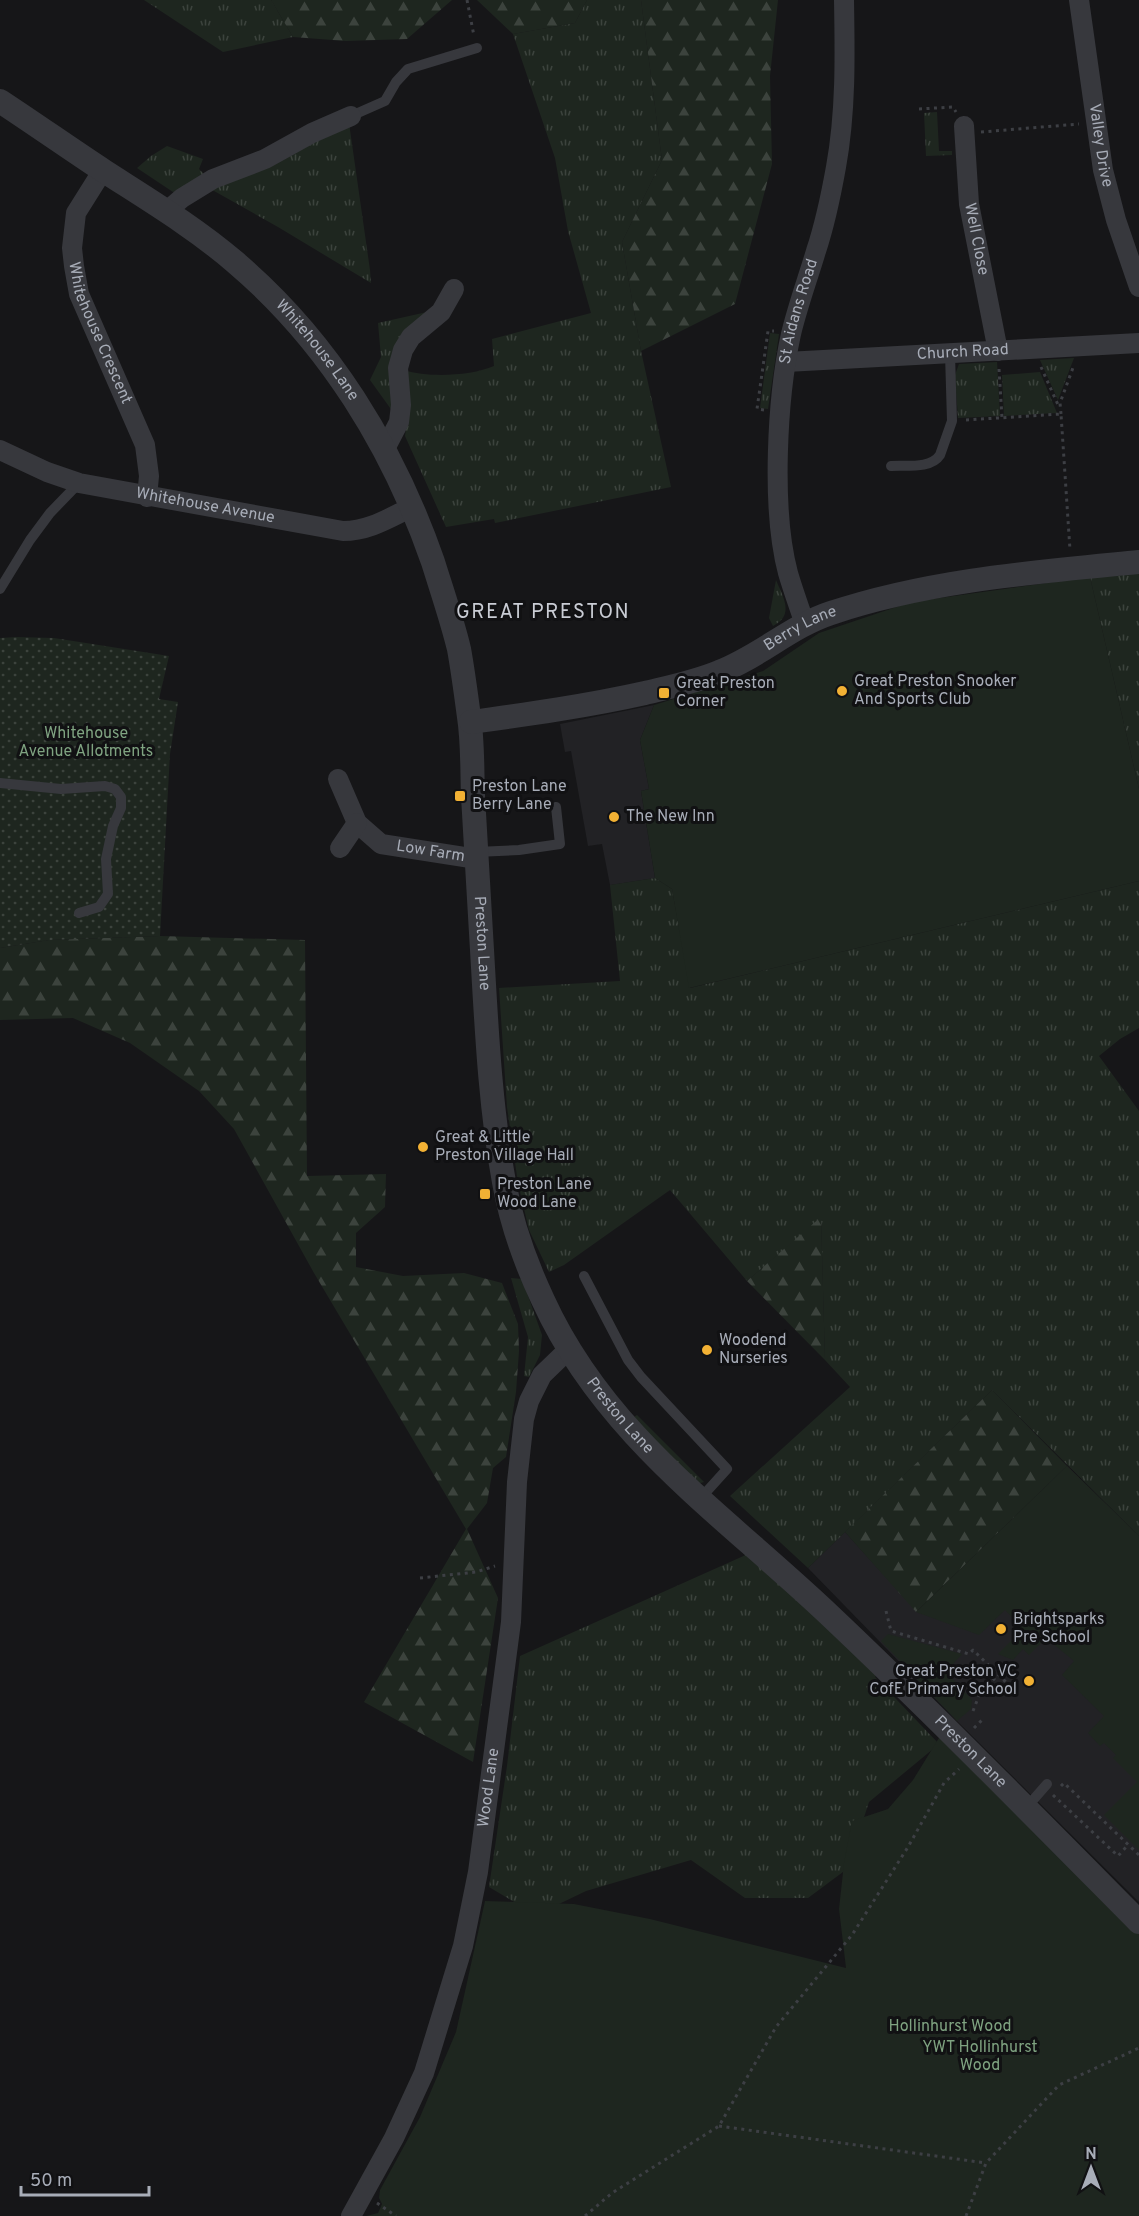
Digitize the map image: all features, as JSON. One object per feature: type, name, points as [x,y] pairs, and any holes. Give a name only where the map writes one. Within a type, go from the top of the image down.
[{"type":"street","name":"St Aidans Road","points":[[805,624],[788,571],[779,506],[779,439],[786,362],[798,309],[829,204],[838,155],[843,121],[844,0]]},
{"type":"street","name":"Valley Drive","points":[[1079,0],[1103,170],[1139,287]]},
{"type":"street","name":"Whitehouse Lane","points":[[0,101],[167,211],[237,264],[306,333],[335,369],[385,449],[412,507],[442,589],[458,647],[471,722]]},
{"type":"street","points":[[167,211],[213,179],[264,159],[312,133],[351,116]]},
{"type":"street","name":"Well Close","points":[[964,129],[969,204],[998,351]]},
{"type":"street","name":"Whitehouse Crescent","points":[[103,170],[76,213],[72,248],[74,266],[79,294],[145,445],[149,476],[147,497]]},
{"type":"street","points":[[385,449],[399,422],[401,405],[398,368],[403,350],[411,337],[441,312],[454,289]]},
{"type":"street","name":"Church Road","points":[[786,362],[1139,343]]},
{"type":"street","name":"Whitehouse Avenue","points":[[0,450],[37,468],[80,483],[343,531],[374,526],[412,507]]},
{"type":"street","name":"Berry Lane","points":[[471,722],[589,704],[697,680],[736,665],[805,624],[829,613],[912,591],[1139,562]]},
{"type":"street","name":"Preston Lane","points":[[471,722],[490,1059],[504,1182],[510,1210],[544,1303],[569,1349],[590,1382],[653,1457],[802,1590],[973,1755],[1139,1922]]},
{"type":"street","name":"Low Farm","points":[[338,779],[357,823],[381,844],[477,855]]},
{"type":"street","points":[[340,848],[357,823]]},
{"type":"street","name":"Wood Lane","points":[[351,2216],[394,2138],[423,2073],[463,1946],[478,1872],[489,1798],[511,1622],[517,1482],[524,1419],[529,1401],[542,1375],[569,1349]]},
{"type":"lane","points":[[351,116],[385,101],[396,82],[408,69],[477,48]]},
{"type":"lane","points":[[891,466],[934,462],[940,455],[952,421],[950,354]]},
{"type":"lane","points":[[0,589],[30,540],[50,513],[80,483]]},
{"type":"lane","points":[[0,783],[61,789],[105,786],[115,789],[118,793],[122,803],[113,826],[106,859],[108,894],[99,906],[79,912]]},
{"type":"lane","points":[[477,855],[561,844],[556,807]]},
{"type":"lane","points":[[584,1276],[628,1360],[641,1377],[727,1469],[699,1500]]},
{"type":"lane","points":[[1026,1808],[1047,1784]]},
{"type":"path","points":[[467,0],[477,48]]},
{"type":"path","points":[[919,109],[953,107],[964,129],[1096,123]]},
{"type":"path","points":[[1071,569],[1060,403],[1081,346]]},
{"type":"path","points":[[1033,349],[1061,412]]},
{"type":"path","points":[[998,351],[1002,418]]},
{"type":"path","points":[[952,421],[1061,412]]},
{"type":"path","points":[[420,1578],[476,1572],[514,1561]]},
{"type":"path","points":[[886,1611],[891,1631],[969,1654],[973,1650],[1011,1687]]},
{"type":"path","points":[[973,1711],[980,1693],[998,1675]]},
{"type":"path","points":[[585,2216],[612,2193],[719,2126],[776,2027],[852,1935],[908,1847],[944,1783],[973,1755]]},
{"type":"path","points":[[1128,1845],[1118,1856],[1052,1794],[1064,1783],[1139,1855]]},
{"type":"path","points":[[966,2216],[986,2163],[1059,2085],[1139,2048]]},
{"type":"path","points":[[719,2126],[986,2163]]},
{"type":"shaded area","name":"The New Inn","points":[[654,705],[640,740],[649,789],[641,791],[655,878],[610,885],[602,844],[588,846],[571,751],[565,752],[560,724]]},
{"type":"shaded area","name":"Great Preston VC CofE Primary School","points":[[1067,1466],[1139,1536],[1139,1902],[957,1721],[808,1568],[845,1532],[917,1612]]},
{"type":"green space","points":[[144,0],[271,0],[293,37],[223,52]]},
{"type":"green space","points":[[271,0],[452,0],[407,39],[346,41],[293,37]]},
{"type":"green space","points":[[477,0],[587,0],[575,23],[513,34]]},
{"type":"green space","points":[[587,0],[641,0],[662,160],[622,242],[641,351],[671,487],[495,523],[494,519],[446,527],[405,436],[407,422],[404,370],[437,375],[462,374],[485,369],[494,366],[492,339],[591,313],[568,231],[555,158],[513,34],[575,23]]},
{"type":"green space","points":[[641,0],[778,0],[770,76],[772,164],[735,304],[641,351],[622,242],[662,160]]},
{"type":"green space","points":[[937,112],[939,151],[952,151],[952,155],[926,156],[924,113]]},
{"type":"green space","points":[[349,123],[370,270],[371,283],[207,187]]},
{"type":"green space","points":[[167,146],[203,159],[199,169],[205,175],[176,194],[137,168]]},
{"type":"green space","points":[[436,310],[422,322],[393,412],[370,380],[381,357],[378,323]]},
{"type":"green space","points":[[770,333],[779,334],[768,409],[760,408]]},
{"type":"green space","points":[[1074,358],[1058,400],[1040,360]]},
{"type":"green space","points":[[997,362],[1000,416],[958,418],[955,375],[959,364]]},
{"type":"green space","points":[[1040,372],[1057,413],[1004,416],[1002,375]]},
{"type":"green space","points":[[1139,571],[1139,789],[1090,577]]},
{"type":"green space","points":[[1090,577],[1139,789],[1139,881],[689,988],[672,889],[655,878],[641,791],[649,789],[640,740],[654,705],[763,671],[819,633],[911,602]]},
{"type":"green space","points":[[776,580],[784,599],[785,611],[780,622],[773,626],[769,618]]},
{"type":"green space","name":"Whitehouse Avenue Allotments","points":[[0,638],[54,638],[169,656],[159,699],[178,702],[170,754],[160,936],[49,940],[0,948]]},
{"type":"green space","points":[[655,878],[672,889],[690,988],[1139,881],[1139,1028],[1120,1039],[1099,1056],[1139,1111],[1139,1536],[992,1390],[808,1568],[730,1496],[850,1387],[825,1360],[821,1218],[747,1281],[670,1190],[564,1265],[549,1272],[529,1230],[518,1183],[507,1107],[499,988],[620,981],[610,885]]},
{"type":"green space","points":[[160,936],[305,940],[307,1176],[386,1174],[385,1207],[356,1233],[356,1267],[403,1276],[464,1273],[502,1283],[518,1324],[516,1392],[506,1457],[493,1468],[487,1503],[467,1529],[498,1598],[473,1762],[364,1702],[466,1529],[314,1273],[234,1129],[199,1091],[130,1043],[73,1018],[0,1020],[0,948],[49,940]]},
{"type":"green space","points":[[821,1217],[825,1360],[747,1281]]},
{"type":"green space","points":[[511,1278],[522,1279],[542,1335],[540,1355],[529,1377],[524,1376],[528,1337]]},
{"type":"green space","points":[[992,1390],[1067,1466],[916,1612],[845,1532]]},
{"type":"green space","points":[[637,1415],[704,1482],[694,1485],[634,1417]]},
{"type":"green space","points":[[1067,1466],[1139,1536],[1139,1850],[1104,1815],[1137,1782],[1113,1758],[1116,1755],[1104,1743],[1100,1746],[1088,1733],[1104,1716],[1062,1675],[1074,1661],[1046,1638],[1029,1655],[1023,1649],[1013,1660],[998,1654],[1019,1633],[1012,1625],[1016,1621],[1005,1610],[979,1635],[916,1612]]},
{"type":"green space","points":[[748,1554],[877,1674],[875,1677],[939,1744],[869,1802],[847,1869],[808,1898],[745,1898],[691,1860],[586,1891],[536,1915],[489,1887],[520,1656]]},
{"type":"green space","points":[[888,1634],[962,1654],[946,1672],[972,1700],[971,1709],[957,1721],[881,1641]]},
{"type":"green space","name":"YWT Hollinhurst Wood","points":[[942,1733],[1139,1934],[1139,2216],[366,2216],[378,2213],[382,2204],[379,2198],[380,2190],[420,2117],[456,2032],[485,1901],[574,1904],[650,1919],[846,1968],[839,1909],[852,1821],[888,1809],[913,1780]]},
{"type":"place","name":"Great Preston Snooker And Sports Club","points":[[842,691]]},
{"type":"place","name":"Great Preston Corner","points":[[664,693]]},
{"type":"place","name":"Preston Lane Berry Lane","points":[[460,796]]},
{"type":"place","name":"The New Inn","points":[[614,817]]},
{"type":"place","name":"Great & Little Preston Village Hall","points":[[423,1147]]},
{"type":"place","name":"Preston Lane Wood Lane","points":[[485,1194]]},
{"type":"place","name":"Woodend Nurseries","points":[[707,1350]]},
{"type":"place","name":"Brightsparks Pre School","points":[[1001,1629]]},
{"type":"place","name":"Great Preston VC CofE Primary School","points":[[1029,1681]]},
{"type":"district","name":"GREAT PRESTON","points":[[543,613]]},
{"type":"park label","name":"Hollinhurst Wood","points":[[950,2027]]}]
